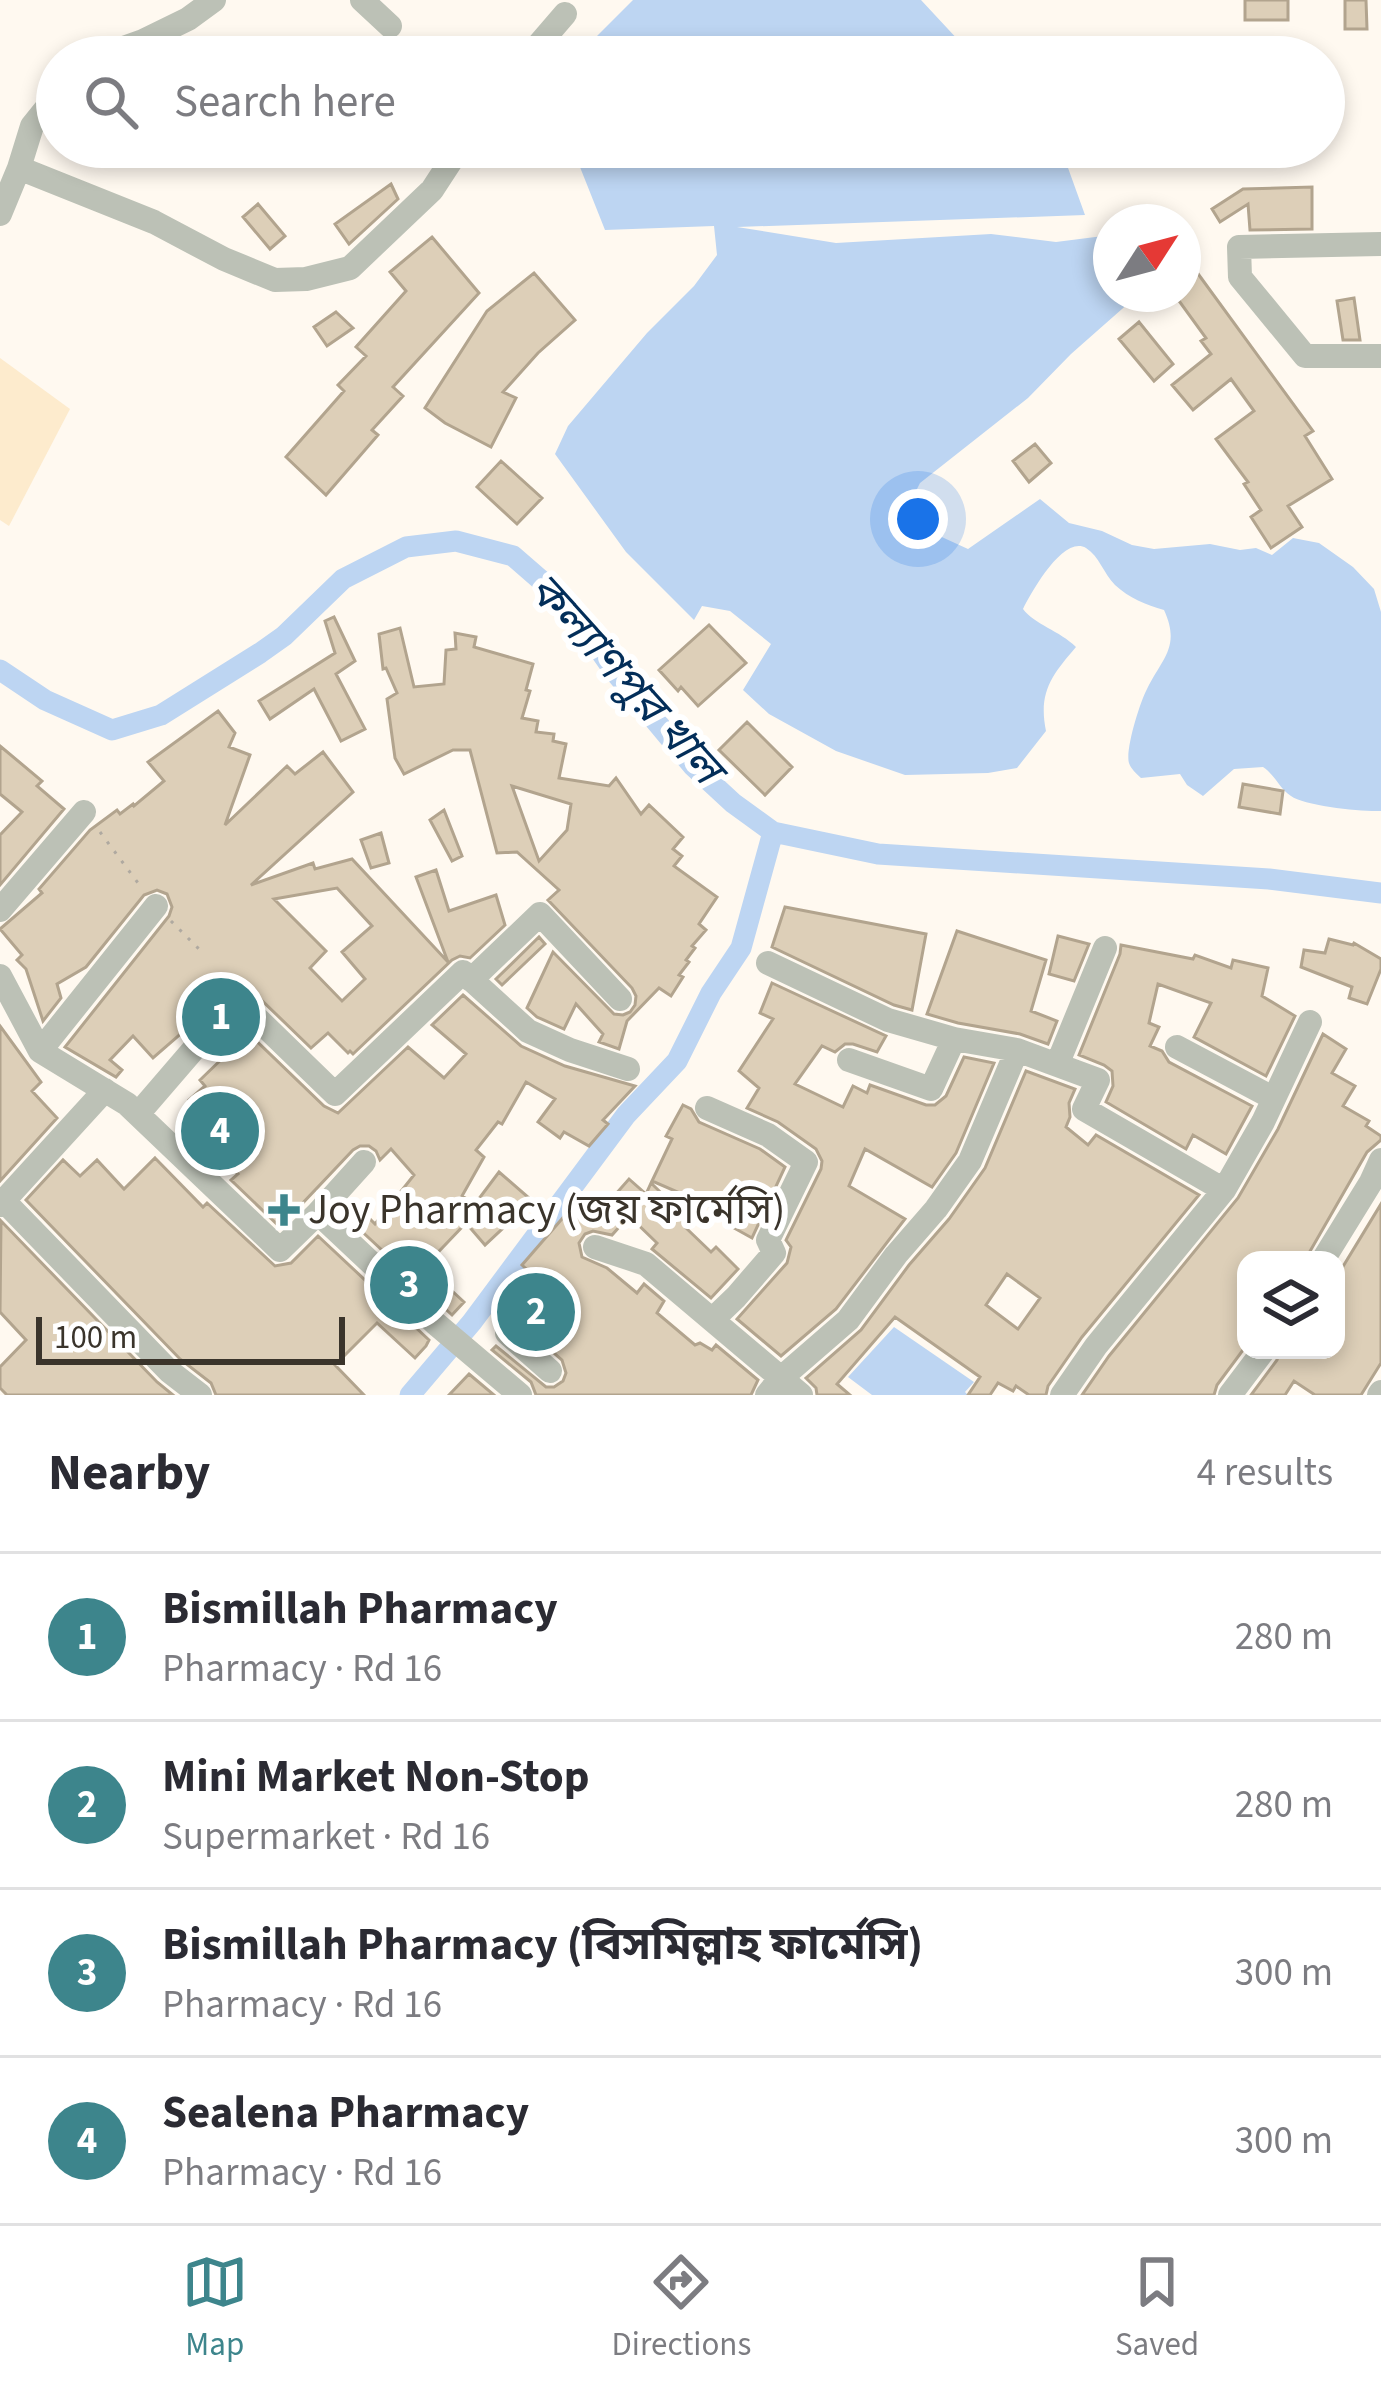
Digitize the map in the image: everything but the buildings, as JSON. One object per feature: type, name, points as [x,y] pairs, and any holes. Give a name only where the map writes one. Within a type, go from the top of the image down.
[{"type":"street","points":[[153,36],[214,0]]},
{"type":"street","points":[[362,0],[390,26]]},
{"type":"street","points":[[546,36],[565,14]]},
{"type":"street","points":[[0,214],[36,121]]},
{"type":"street","points":[[19,168],[154,222],[224,260],[275,280],[306,279],[350,268],[432,190],[446,168]]},
{"type":"street","points":[[1381,244],[1239,247],[1240,278],[1305,356],[1381,356]]},
{"type":"street","points":[[0,910],[84,812]]},
{"type":"street","points":[[40,1051],[156,906]]},
{"type":"street","points":[[471,980],[541,914],[620,999]]},
{"type":"street","points":[[1057,1065],[1105,947]]},
{"type":"street","points":[[768,963],[888,1020],[1017,1050],[1098,1080],[1084,1109],[1224,1190]]},
{"type":"street","points":[[138,1114],[237,999],[335,1094],[463,972],[528,1031],[628,1069]]},
{"type":"street","points":[[0,976],[40,1051],[138,1114],[280,1250],[364,1162]]},
{"type":"street","points":[[1062,1395],[1096,1346],[1224,1190],[1263,1122],[1310,1022]]},
{"type":"street","points":[[849,1060],[931,1089],[954,1039]]},
{"type":"street","points":[[1178,1047],[1273,1097]]},
{"type":"street","points":[[773,1387],[848,1320],[936,1209],[970,1161],[1017,1050]]},
{"type":"street","points":[[8,1196],[105,1090]]},
{"type":"street","points":[[707,1108],[768,1135],[806,1162],[768,1240],[774,1253],[712,1320]]},
{"type":"street","points":[[1329,1251],[1381,1160]]},
{"type":"street","points":[[0,1163],[8,1196],[169,1371],[200,1395]]},
{"type":"street","points":[[318,1213],[520,1395]]},
{"type":"street","points":[[595,1247],[646,1264],[712,1320],[773,1387],[801,1395]]},
{"type":"street","points":[[507,1334],[550,1371]]},
{"type":"street","points":[[1230,1395],[1257,1359]]},
{"type":"path","points":[[84,812],[156,906],[203,952]]},
{"type":"shaded area","points":[[0,358],[70,409],[9,526],[0,520]]},
{"type":"water","points":[[633,0],[921,0],[954,36],[597,36]]},
{"type":"water","points":[[580,168],[1068,168],[1085,215],[737,227],[836,243],[991,234],[1056,242],[1093,237],[1093,312],[1119,312],[1028,398],[920,483],[904,515],[968,549],[1040,499],[1069,523],[1154,549],[1210,544],[1256,548],[1272,555],[1293,538],[1319,543],[1374,589],[1381,612],[1381,811],[1298,800],[1263,767],[1234,769],[1203,796],[1180,774],[1141,778],[1129,763],[1129,748],[1144,695],[1168,652],[1169,623],[1164,610],[1120,590],[1091,551],[1077,546],[1058,557],[1023,609],[1076,647],[1049,685],[1044,705],[1046,731],[1017,768],[905,775],[836,751],[769,714],[743,690],[771,644],[730,611],[702,606],[694,620],[626,552],[555,454],[568,426],[717,255],[714,226],[605,230]]},
{"type":"water","points":[[894,1327],[974,1382],[965,1392],[968,1395],[872,1395],[848,1377]]},
{"type":"waterway","name":"কল্যাণপুর খাল","points":[[0,670],[45,700],[112,730],[161,715],[260,653],[343,579],[406,547],[456,541],[513,556],[566,602],[614,671],[693,766],[773,832],[878,854],[1269,879],[1381,893]]},
{"type":"waterway","points":[[410,1395],[472,1322],[626,1115],[677,1061],[711,993],[741,948],[773,832]]},
{"type":"place","name":"Bismillah Pharmacy","points":[[221,1017]]},
{"type":"place","name":"Sealena Pharmacy","points":[[220,1131]]},
{"type":"place","name":"Joy Pharmacy (জয় ফার্মেসি)","points":[[284,1210]]},
{"type":"place","name":"Bismillah Pharmacy (বিসমিল্লাহ ফার্মেসি)","points":[[409,1285]]},
{"type":"place","name":"Mini Market Non-Stop","points":[[536,1312]]}]
